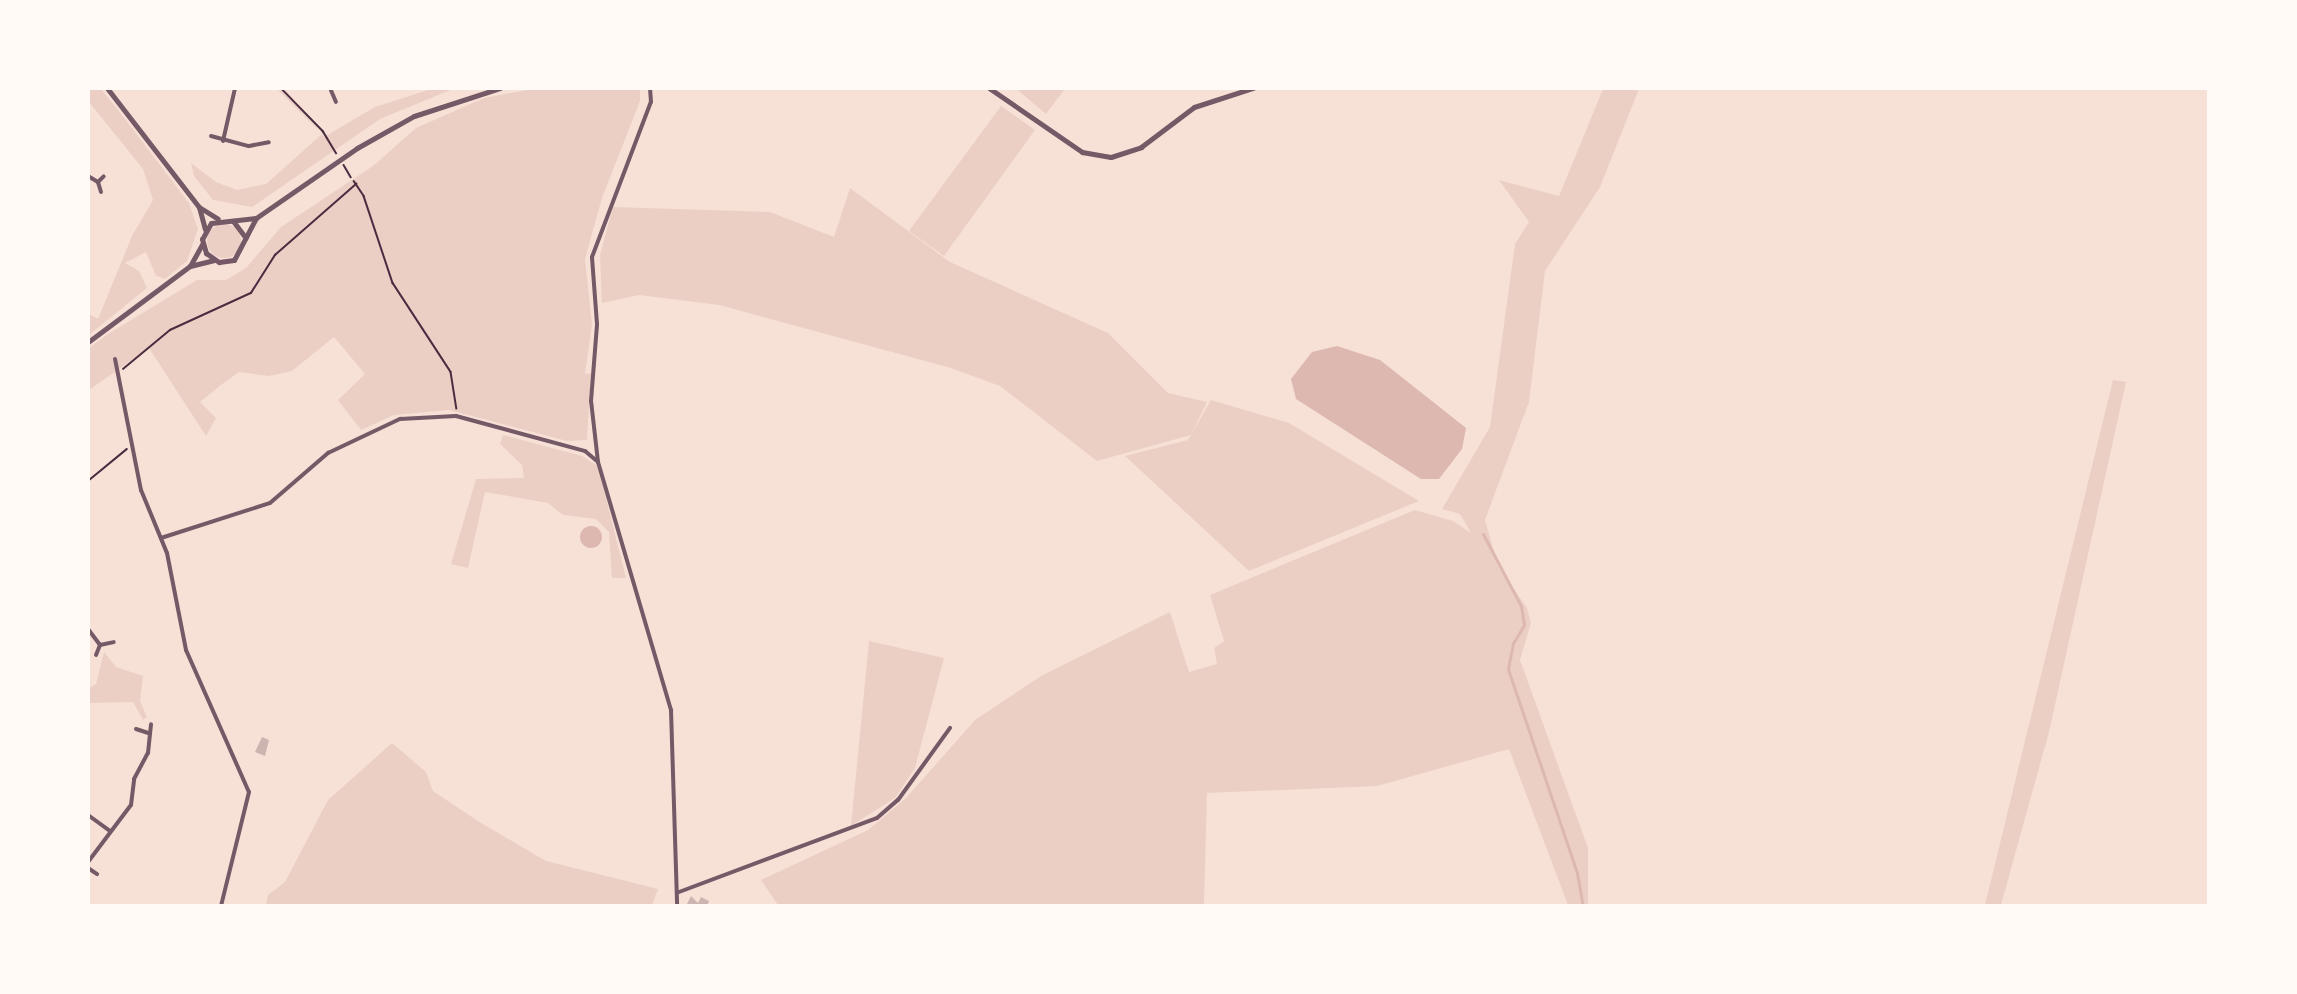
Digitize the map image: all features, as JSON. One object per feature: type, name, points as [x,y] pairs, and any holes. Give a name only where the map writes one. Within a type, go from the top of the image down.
[{"type":"street","points":[[106,88],[199,207],[218,219],[233,220],[256,218],[388,129],[500,88]]},
{"type":"street","points":[[223,141],[235,88]]},
{"type":"street","points":[[330,88],[336,102]]},
{"type":"street","points":[[651,88],[651,102],[592,256],[597,324],[591,401],[598,462],[671,710],[679,892],[676,906]]},
{"type":"street","points":[[989,88],[1082,152],[1111,157],[1141,147],[1194,107],[1252,88]]},
{"type":"street","points":[[212,136],[223,141],[249,146],[269,142]]},
{"type":"street","points":[[88,176],[98,182],[101,192]]},
{"type":"street","points":[[98,182],[104,176]]},
{"type":"street","points":[[190,266],[202,244],[205,229],[199,207]]},
{"type":"street","points":[[88,342],[190,266],[214,260],[234,261],[256,218]]},
{"type":"street","points":[[205,229],[218,219]]},
{"type":"street","points":[[233,220],[246,239]]},
{"type":"street","points":[[202,244],[214,260]]},
{"type":"street","points":[[115,359],[120,371],[141,490],[161,538],[186,650],[249,792],[221,906]]},
{"type":"street","points":[[161,538],[270,503],[328,453],[386,422],[456,416],[585,451],[598,462]]},
{"type":"street","points":[[88,629],[100,645]]},
{"type":"street","points":[[100,645],[114,642]]},
{"type":"street","points":[[96,656],[100,645]]},
{"type":"street","points":[[88,862],[131,805],[134,778],[148,753],[148,733],[151,724]]},
{"type":"street","points":[[679,892],[877,818],[898,800],[950,728]]},
{"type":"street","points":[[136,729],[148,733]]},
{"type":"street","points":[[88,745],[88,756]]},
{"type":"street","points":[[88,815],[110,831]]},
{"type":"street","points":[[88,868],[97,874]]},
{"type":"path","points":[[281,88],[326,137]]},
{"type":"path","points":[[354,181],[393,283],[451,372],[456,416]]},
{"type":"path","points":[[120,371],[170,330],[250,293],[275,255],[356,184]]},
{"type":"path","points":[[88,481],[133,445]]},
{"type":"shaded area","points":[[89,88],[101,89],[122,115],[189,203],[198,229],[187,261],[165,279],[156,276],[146,252],[125,263],[139,271],[147,288],[89,335],[89,314],[98,319],[132,236],[153,200],[143,169],[89,102]]},
{"type":"shaded area","points":[[538,88],[640,89],[640,101],[602,198],[585,259],[592,325],[585,374],[591,373],[587,440],[567,441],[449,410],[394,415],[361,430],[338,400],[365,374],[334,337],[292,371],[269,376],[239,372],[221,385],[200,402],[216,418],[206,436],[149,348],[89,390],[89,348],[108,334],[197,280],[226,280],[246,268],[281,227],[373,166],[416,128],[484,98]]},
{"type":"shaded area","points":[[1015,88],[1065,88],[1065,89],[1046,114]]},
{"type":"shaded area","points":[[277,89],[285,89],[320,132]]},
{"type":"shaded area","points":[[431,89],[453,89],[380,119],[252,207],[213,200],[194,176],[191,163],[216,182],[237,190],[266,184],[322,134],[324,137],[375,107]]},
{"type":"shaded area","points":[[1603,89],[1639,89],[1600,187],[1545,271],[1529,402],[1485,520],[1498,566],[1527,608],[1531,623],[1520,660],[1588,848],[1588,905],[1568,905],[1509,749],[1377,786],[1207,793],[1204,905],[778,905],[761,880],[868,830],[906,798],[975,720],[1041,676],[1170,612],[1189,672],[1217,664],[1214,648],[1224,641],[1210,595],[1415,510],[1453,521],[1471,533],[1460,514],[1442,509],[1490,427],[1515,244],[1529,222],[1499,180],[1559,196]]},
{"type":"shaded area","points":[[1001,106],[1035,130],[944,256],[909,231]]},
{"type":"shaded area","points":[[850,188],[950,262],[1108,333],[1168,393],[1207,402],[1191,435],[1097,461],[1000,386],[951,368],[719,305],[639,295],[602,303],[600,255],[613,207],[770,212],[834,237]]},
{"type":"shaded area","points":[[224,224],[236,229],[241,241],[236,253],[224,258],[212,253],[207,241],[212,229]]},
{"type":"shaded area","points":[[1337,346],[1380,360],[1466,428],[1462,449],[1439,479],[1421,479],[1296,399],[1291,379],[1312,352]]},
{"type":"shaded area","points":[[2113,380],[2126,382],[2049,732],[2001,905],[1985,905]]},
{"type":"shaded area","points":[[1211,400],[1289,423],[1419,501],[1249,571],[1125,456],[1188,440]]},
{"type":"shaded area","points":[[503,435],[582,456],[598,466],[626,578],[612,578],[609,532],[596,519],[563,515],[548,503],[485,492],[468,568],[451,564],[476,479],[524,478],[522,465],[500,444]]},
{"type":"shaded area","points":[[591,526],[599,529],[602,537],[599,545],[591,548],[583,545],[580,537],[583,529]]},
{"type":"shaded area","points":[[869,641],[944,658],[915,768],[895,798],[851,826]]},
{"type":"shaded area","points":[[104,652],[116,667],[143,676],[140,701],[147,717],[143,720],[133,702],[89,703],[89,688],[96,684]]},
{"type":"shaded area","points":[[392,743],[426,772],[433,791],[481,823],[546,861],[658,889],[652,905],[266,905],[268,895],[285,882],[328,800]]},
{"type":"building","points":[[262,737],[269,740],[265,756],[255,752]]},
{"type":"building","points":[[691,896],[698,903],[701,897],[709,901],[707,906],[686,906]]},
{"type":"waterway","points":[[1483,534],[1521,606],[1524,625],[1513,643],[1508,669],[1577,873],[1583,906]]}]
